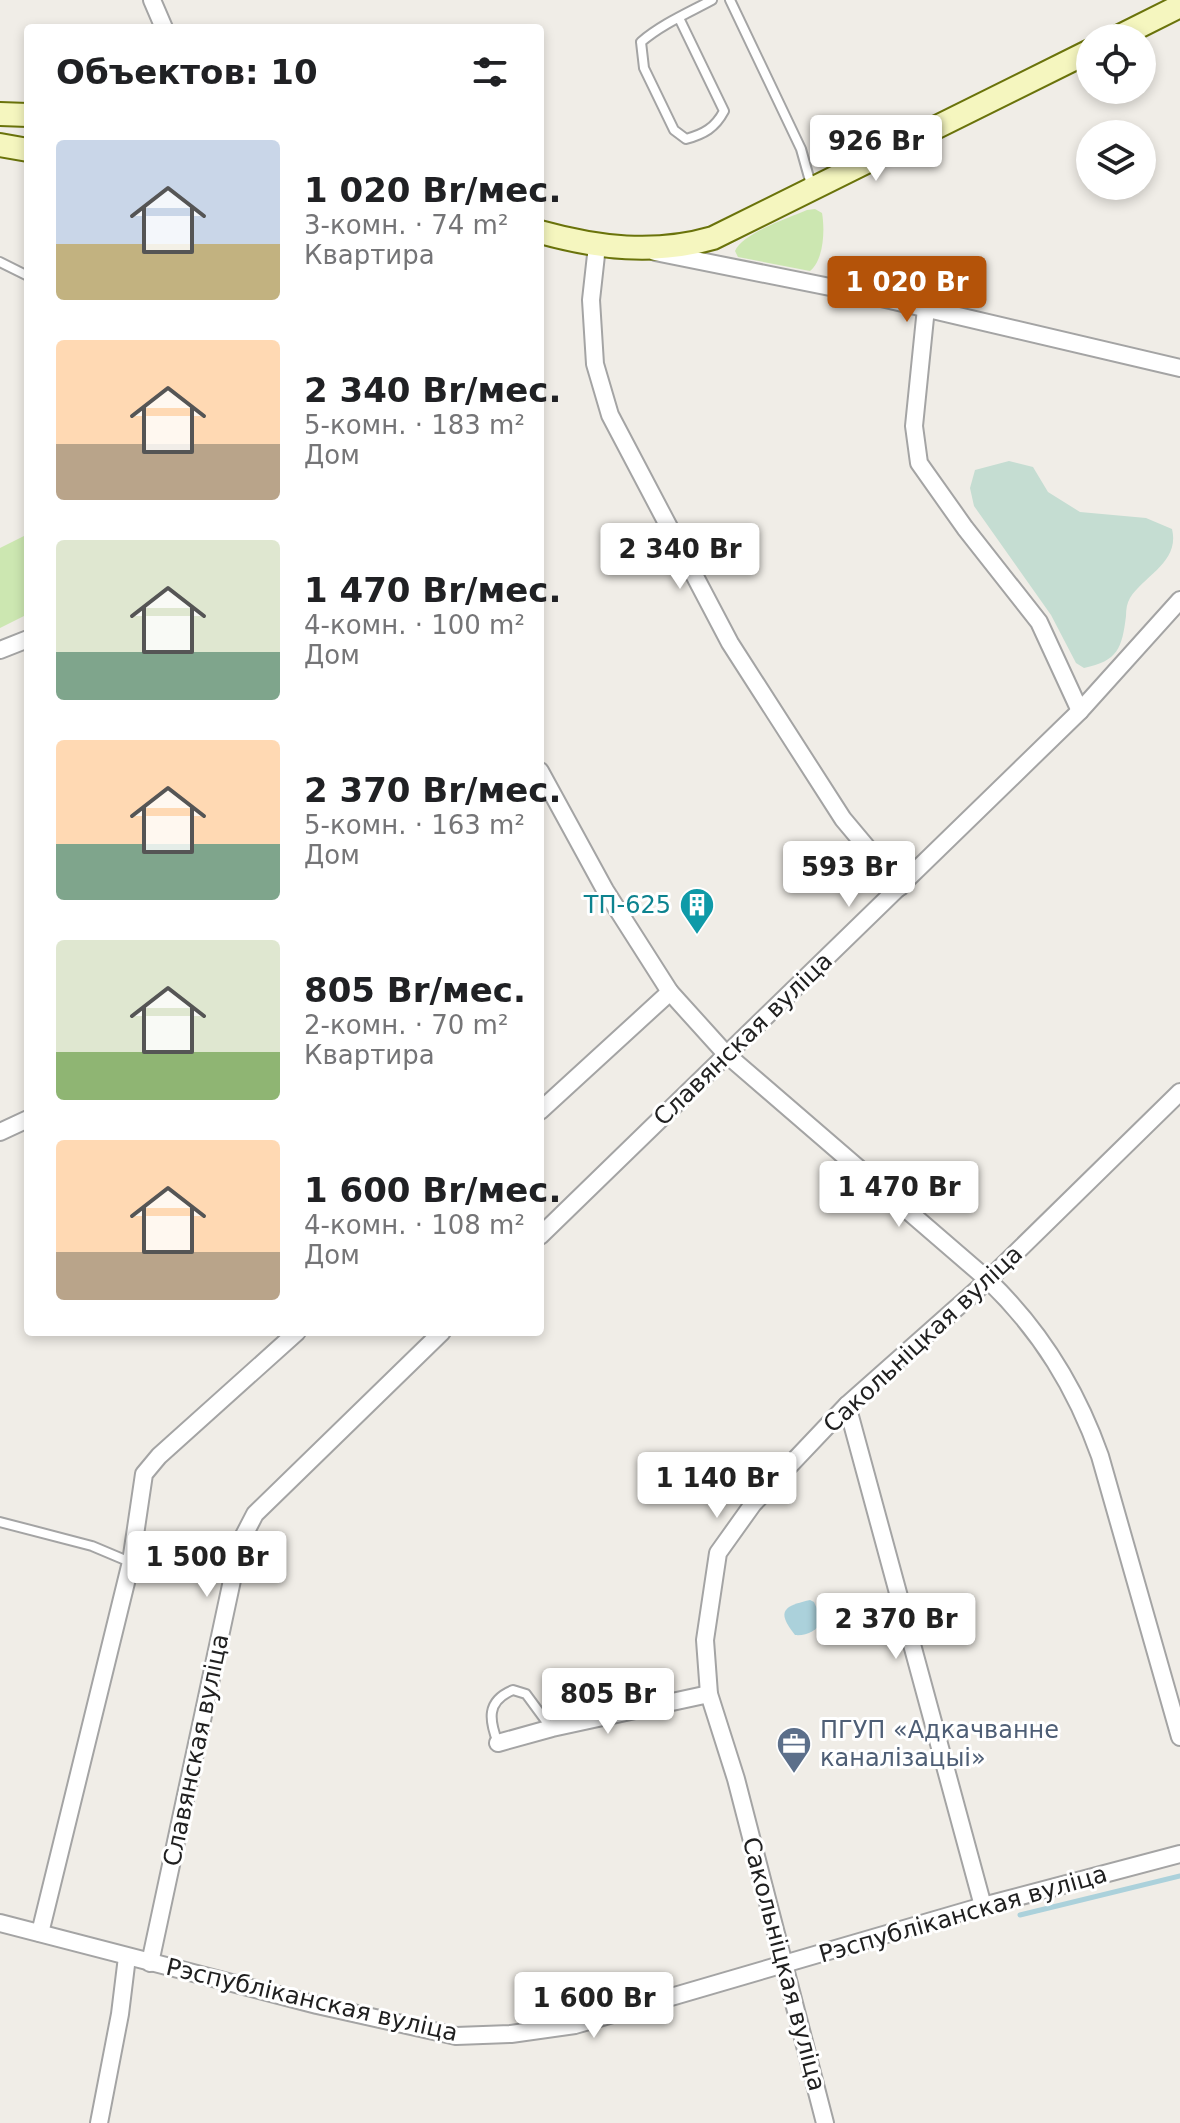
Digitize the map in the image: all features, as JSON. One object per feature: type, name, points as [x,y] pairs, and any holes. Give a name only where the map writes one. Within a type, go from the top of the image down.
[{"type":"main road","points":[[1144,24],[1180,6]]},
{"type":"main road","points":[[544,233],[597,246],[642,249],[688,245],[713,238],[1076,58]]},
{"type":"main road","points":[[0,114],[24,115]]},
{"type":"main road","points":[[0,145],[24,149]]},
{"type":"street","points":[[152,0],[162,24]]},
{"type":"street","points":[[597,246],[591,300],[595,364],[610,415],[730,643],[843,819],[900,887]]},
{"type":"street","points":[[642,249],[926,308],[1180,368]]},
{"type":"street","points":[[926,308],[914,426],[919,463],[965,528],[1039,622],[1080,711]]},
{"type":"street","name":"Славянская вуліца","points":[[544,1232],[1080,711],[1180,600]]},
{"type":"street","points":[[0,650],[24,641]]},
{"type":"street","points":[[544,778],[605,890],[670,992],[726,1054],[988,1280],[1019,1310],[1041,1340],[1069,1383],[1100,1456],[1180,1737]]},
{"type":"street","points":[[544,1107],[670,992]]},
{"type":"street","name":"Сакольніцкая вуліца","points":[[825,2123],[736,1779],[709,1694],[705,1640],[718,1553],[753,1504],[847,1405],[988,1280],[1180,1092]]},
{"type":"street","points":[[0,1132],[24,1121]]},
{"type":"street","points":[[40,1933],[131,1562],[144,1474],[159,1456],[293,1336]]},
{"type":"street","name":"Славянская вуліца","points":[[150,1963],[240,1543],[255,1514],[438,1336]]},
{"type":"street","points":[[847,1405],[983,1906]]},
{"type":"street","points":[[498,1743],[709,1694]]},
{"type":"street","name":"Рэспубліканская вуліца","points":[[0,1923],[400,2025],[456,2036],[511,2034],[575,2025],[983,1906],[1180,1854]]},
{"type":"street","points":[[99,2123],[120,2014],[127,1957]]},
{"type":"lane","points":[[679,18],[724,111],[717,125],[699,136],[686,139],[674,130],[644,68],[641,42],[654,31],[712,0]]},
{"type":"lane","points":[[730,0],[801,149],[812,189]]},
{"type":"lane","points":[[0,262],[24,274]]},
{"type":"lane","points":[[0,1522],[92,1546],[131,1562]]},
{"type":"lane","points":[[498,1743],[490,1723],[493,1707],[505,1693],[513,1690],[526,1694],[552,1728]]},
{"type":"green space","points":[[815,209],[822,213],[823,235],[821,252],[810,271],[738,257],[735,251],[739,244],[756,232]]},
{"type":"green space","points":[[1009,461],[1033,467],[1048,492],[1080,512],[1146,518],[1172,529],[1171,550],[1160,567],[1130,598],[1120,645],[1104,661],[1084,668],[1076,663],[1051,615],[974,506],[970,488],[975,470]]},
{"type":"green space","points":[[24,536],[24,616],[0,628],[0,548]]},
{"type":"water","points":[[814,1602],[822,1620],[811,1632],[795,1635],[785,1620],[786,1610],[794,1604]]},
{"type":"waterway","points":[[1020,1915],[1180,1876]]},
{"type":"place","name":"ТП-625","points":[[697,936]]},
{"type":"place","name":"ПГУП «Адкачванне каналізацыі»","points":[[794,1775]]}]
